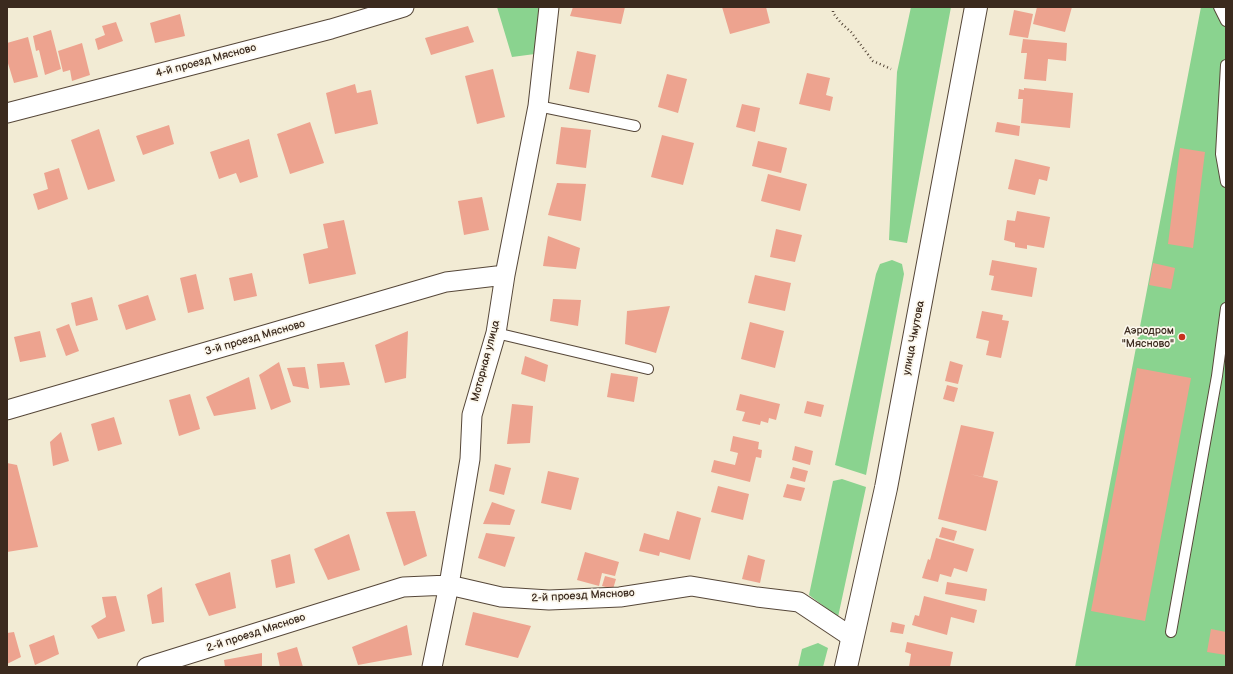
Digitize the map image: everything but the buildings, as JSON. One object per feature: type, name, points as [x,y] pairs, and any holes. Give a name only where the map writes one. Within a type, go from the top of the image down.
[{"type":"main road","name":"улица Чмутова","points":[[846,667],[886,488],[976,7]]},
{"type":"street","name":"4-й проезд Мясново","points":[[7,113],[331,29],[404,7]]},
{"type":"street","name":"Моторная улица","points":[[432,667],[449,585],[470,459],[472,414],[496,334],[505,275],[538,106],[549,7]]},
{"type":"street","name":"3-й проезд Мясново","points":[[7,410],[446,282],[505,275]]},
{"type":"street","name":"2-й проезд Мясново","points":[[147,667],[403,587],[449,585],[501,598],[549,600],[620,597],[691,586],[757,597],[800,602],[853,638]]},
{"type":"lane","points":[[1219,7],[1226,21]]},
{"type":"lane","points":[[1226,65],[1221,154],[1226,182]]},
{"type":"lane","points":[[538,106],[635,126]]},
{"type":"lane","points":[[1172,632],[1217,376],[1226,308]]},
{"type":"lane","points":[[496,334],[648,368]]},
{"type":"path","points":[[833,7],[833,13],[851,32],[872,61],[891,69]]},
{"type":"green space","points":[[497,7],[544,7],[535,54],[512,57]]},
{"type":"green space","points":[[911,7],[951,7],[907,243],[889,240],[897,72]]},
{"type":"green space","name":"Аэродром \"Мясново\"","points":[[1201,7],[1226,7],[1226,667],[1075,667]]},
{"type":"green space","points":[[892,260],[902,264],[904,274],[866,475],[835,465],[876,274],[880,264]]},
{"type":"green space","points":[[842,479],[866,487],[838,617],[809,595],[833,481]]},
{"type":"green space","points":[[818,643],[828,648],[823,667],[798,667],[802,649]]},
{"type":"place","name":"Аэродром \"Мясново\"","points":[[1182,337]]}]
